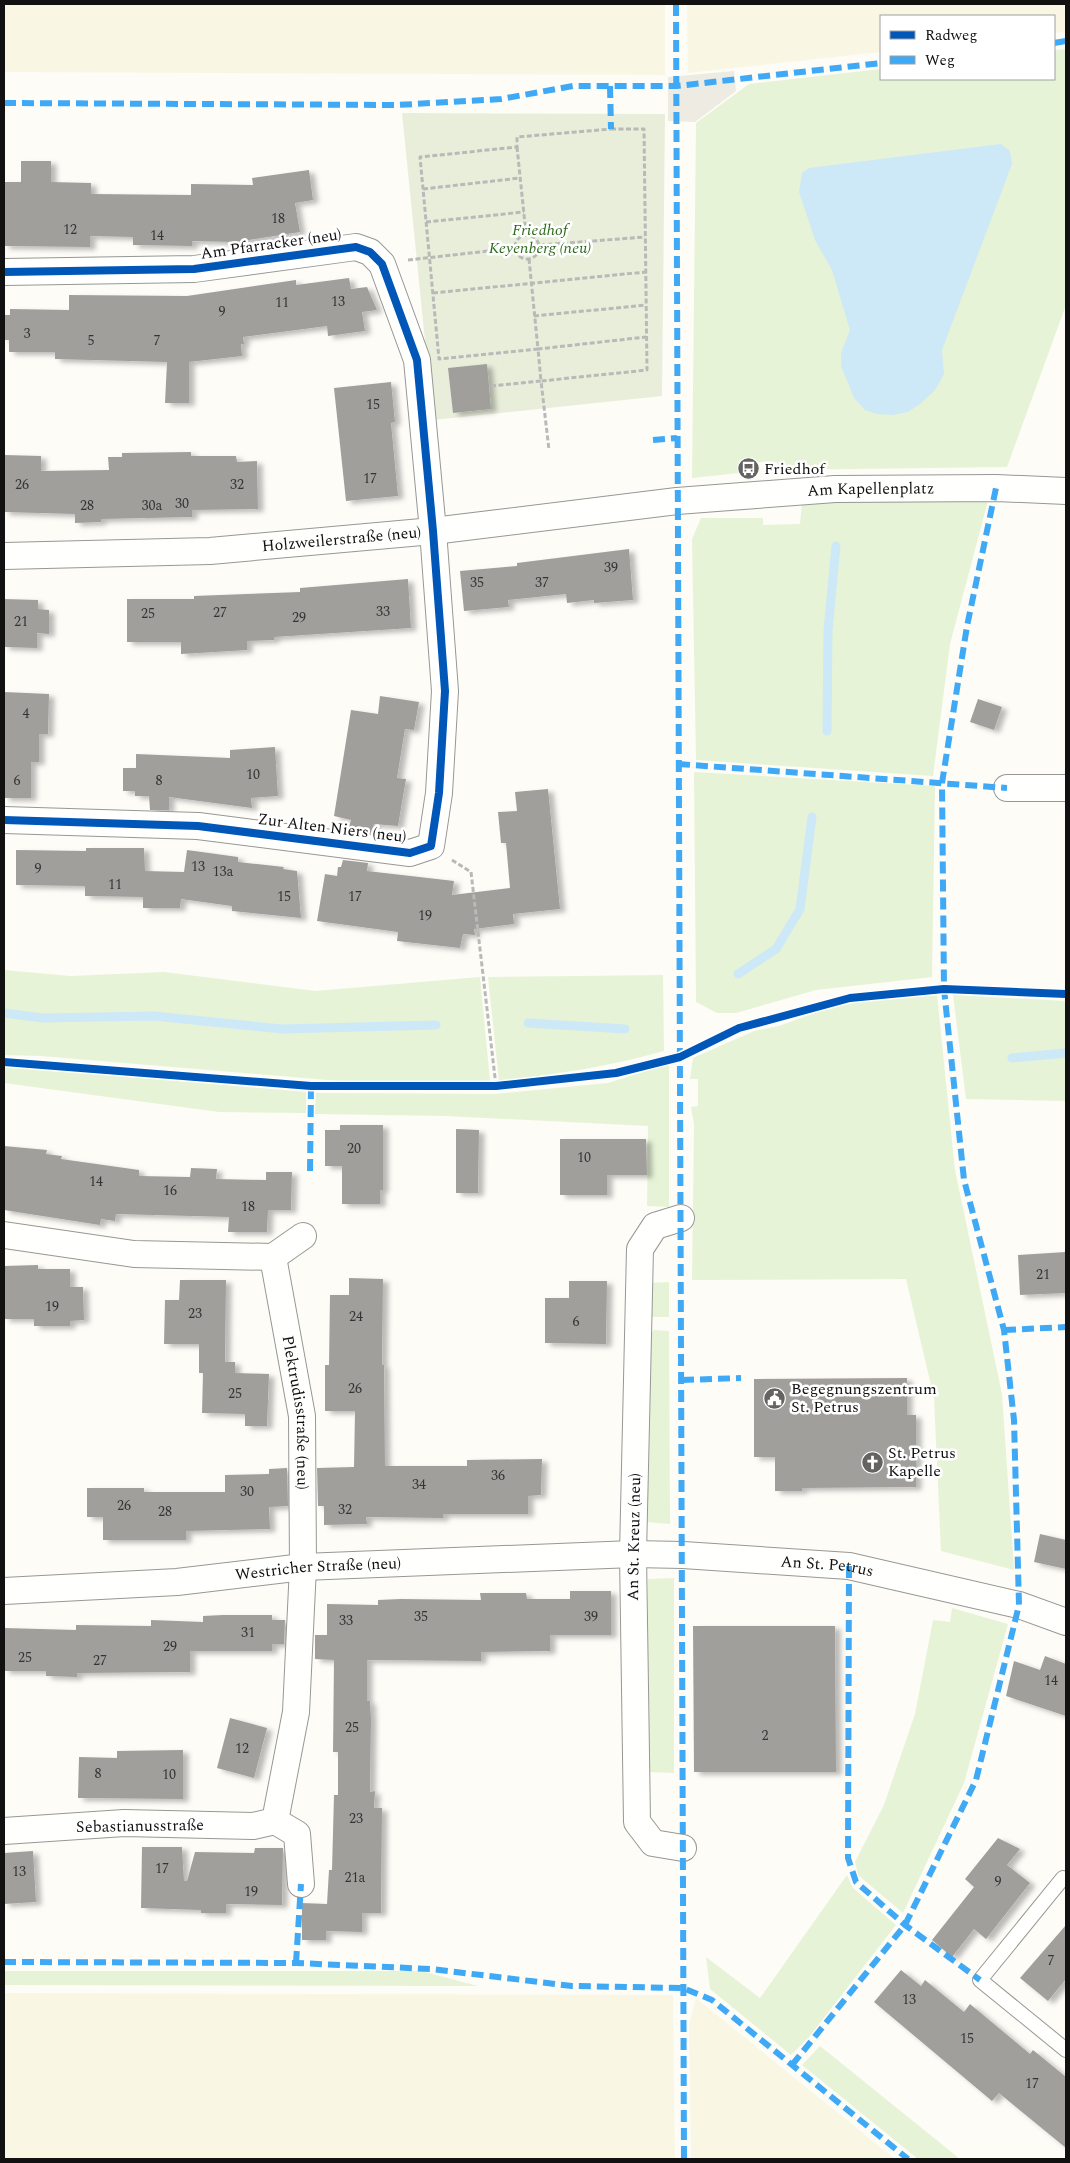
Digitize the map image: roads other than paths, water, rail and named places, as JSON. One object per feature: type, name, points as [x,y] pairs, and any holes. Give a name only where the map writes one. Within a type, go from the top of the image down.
[{"type":"street","name":"Am Pfarracker (neu)","points":[[4,272],[194,268],[356,247],[370,252],[382,264],[417,360],[433,531]]},
{"type":"street","name":"Am Kapellenplatz","points":[[677,501],[835,490],[996,488],[1066,491]]},
{"type":"street","name":"Holzweilerstraße (neu)","points":[[4,556],[210,551],[433,531],[677,501]]},
{"type":"street","name":"Zur Alten Niers (neu)","points":[[4,820],[198,826],[410,853],[431,846],[439,793],[445,691],[433,531]]},
{"type":"street","points":[[1007,788],[1066,788]]},
{"type":"street","name":"An St. Kreuz (neu)","points":[[681,1218],[655,1226],[640,1249],[632,1554],[637,1822],[653,1843],[683,1848]]},
{"type":"street","points":[[4,1235],[134,1254],[273,1257],[303,1236]]},
{"type":"street","name":"Plektrudisstraße (neu)","points":[[273,1257],[302,1416],[303,1567]]},
{"type":"street","name":"Westricher Straße (neu)","points":[[4,1591],[177,1582],[303,1567],[632,1554]]},
{"type":"street","name":"An St. Petrus","points":[[632,1554],[683,1555],[849,1566],[1019,1605],[1066,1622]]},
{"type":"street","points":[[301,1884],[297,1834],[275,1820],[296,1712],[303,1567]]},
{"type":"street","name":"Sebastianusstraße","points":[[4,1831],[124,1823],[253,1826],[275,1820]]},
{"type":"lane","points":[[1063,1878],[980,1980],[1066,2050]]},
{"type":"water","points":[[1001,144],[1010,151],[1012,164],[942,350],[944,374],[935,390],[908,412],[892,415],[877,414],[865,410],[854,398],[841,366],[841,353],[850,330],[832,270],[815,240],[799,192],[802,173],[809,168]]},
{"type":"waterway","points":[[827,731],[828,630],[836,546]]},
{"type":"waterway","points":[[738,974],[776,949],[800,909],[812,817]]},
{"type":"waterway","points":[[4,1013],[43,1018],[154,1016],[282,1029],[436,1025]]},
{"type":"waterway","points":[[528,1023],[625,1029]]},
{"type":"waterway","points":[[1012,1058],[1066,1053]]},
{"type":"place","name":"Friedhof","points":[[748,469]]},
{"type":"place","name":"Begegnungszentrum St. Petrus","points":[[775,1398]]},
{"type":"place","name":"St. Petrus Kapelle","points":[[872,1462]]},
{"type":"park label","name":"Friedhof Keyenberg (neu)","points":[[540,239]]}]
